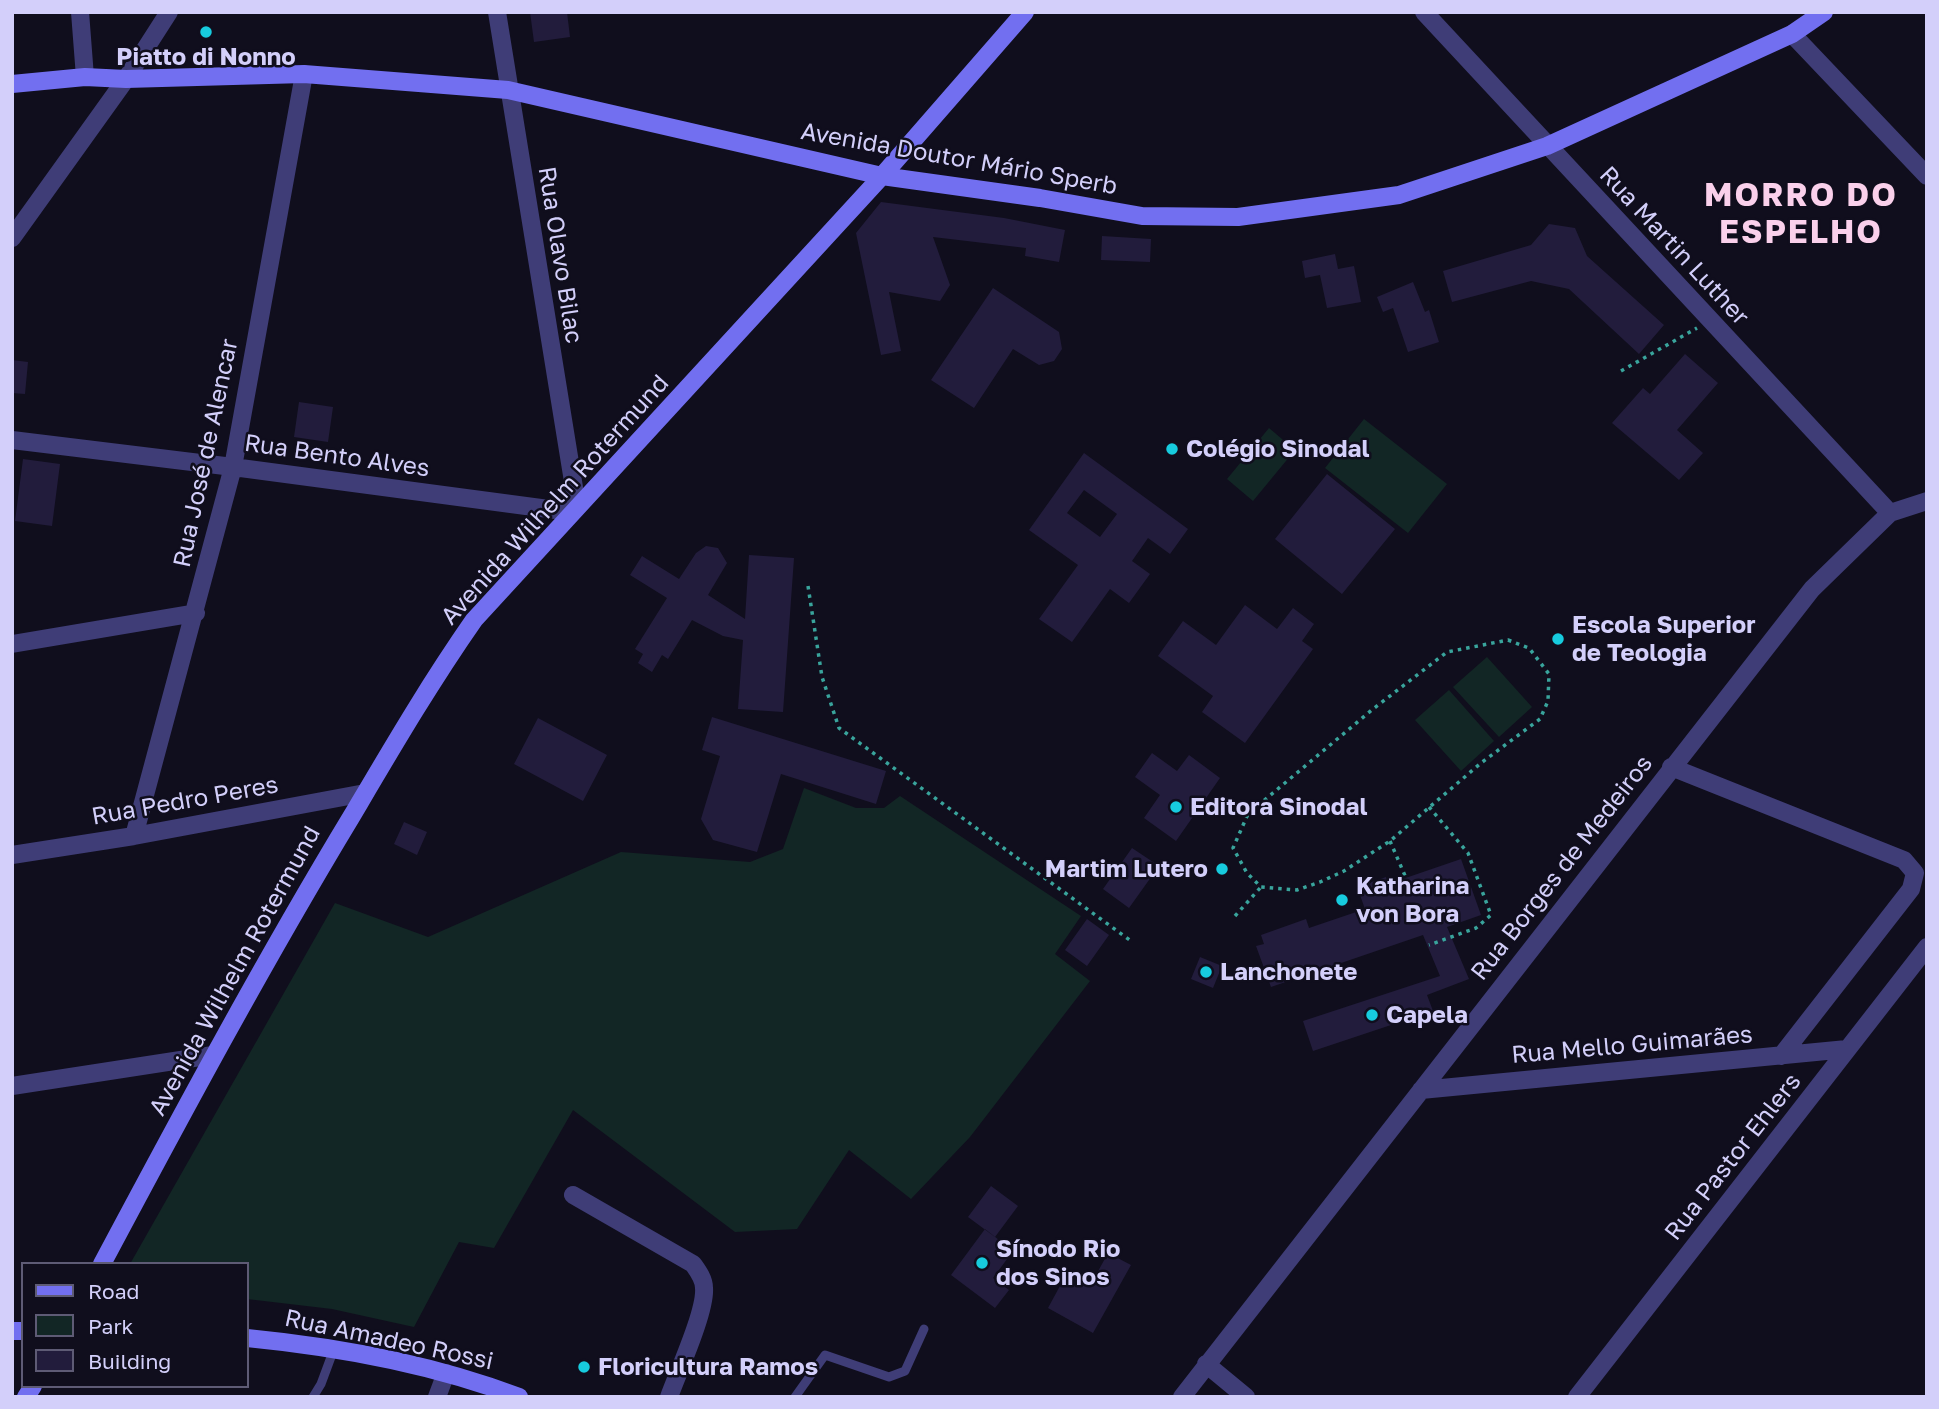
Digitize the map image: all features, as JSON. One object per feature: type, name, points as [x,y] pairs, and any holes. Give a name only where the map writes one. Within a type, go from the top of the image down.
[{"type":"street","points":[[80,12],[85,77]]},
{"type":"street","points":[[12,238],[126,79],[169,12]]},
{"type":"street","name":"Rua Olavo Bilac","points":[[497,12],[574,509]]},
{"type":"street","name":"Avenida Wilhelm Rotermund","points":[[103,1262],[213,1055],[433,678],[474,620],[882,176],[1025,12]]},
{"type":"street","name":"Rua Martin Luther","points":[[1424,12],[1890,513]]},
{"type":"street","name":"Avenida Doutor Mário Sperb","points":[[12,84],[85,77],[126,79],[304,74],[509,90],[882,176],[1040,198],[1142,216],[1238,217],[1399,195],[1546,146],[1792,34],[1824,12]]},
{"type":"street","points":[[1792,34],[1927,176]]},
{"type":"street","name":"Rua José de Alencar","points":[[134,836],[233,467],[304,74]]},
{"type":"street","name":"Rua Bento Alves","points":[[12,440],[574,509]]},
{"type":"street","points":[[1890,513],[1927,501]]},
{"type":"street","name":"Rua Borges de Medeiros","points":[[1182,1397],[1812,589],[1890,513]]},
{"type":"street","points":[[12,644],[196,613]]},
{"type":"street","points":[[1671,768],[1904,860],[1915,873],[1911,889],[1781,1056]]},
{"type":"street","name":"Rua Pedro Peres","points":[[12,855],[134,836],[365,793]]},
{"type":"street","name":"Rua Pastor Ehlers","points":[[1577,1397],[1927,947]]},
{"type":"street","name":"Rua Mello Guimarães","points":[[1421,1090],[1847,1049]]},
{"type":"street","points":[[12,1086],[213,1055]]},
{"type":"street","points":[[573,1195],[693,1264],[700,1274],[704,1287],[702,1306],[669,1397]]},
{"type":"street","name":"Rua Amadeo Rossi","points":[[248,1338],[334,1349],[446,1373],[519,1397]]},
{"type":"street","points":[[1206,1364],[1246,1397]]},
{"type":"street","points":[[437,1397],[446,1373]]},
{"type":"lane","points":[[795,1397],[825,1355],[889,1377],[898,1376],[905,1371],[924,1329]]},
{"type":"lane","points":[[313,1397],[321,1384],[334,1349]]},
{"type":"path","points":[[1621,371],[1710,320]]},
{"type":"path","points":[[808,586],[822,677],[839,728],[1131,942]]},
{"type":"path","points":[[1508,640],[1529,648],[1549,674],[1548,701],[1540,719],[1481,762],[1390,841],[1344,871],[1297,890],[1261,887],[1247,873],[1233,848],[1248,814],[1373,709],[1447,652],[1508,640]]},
{"type":"path","points":[[1429,807],[1468,853],[1491,915],[1476,929],[1429,945]]},
{"type":"path","points":[[1390,841],[1406,878]]},
{"type":"path","points":[[1235,916],[1261,887]]},
{"type":"green space","points":[[1364,419],[1447,484],[1408,533],[1325,468]]},
{"type":"green space","points":[[1269,428],[1295,450],[1253,501],[1227,479]]},
{"type":"green space","points":[[1487,657],[1532,707],[1499,737],[1453,687]]},
{"type":"green space","points":[[1449,690],[1494,741],[1461,771],[1415,720]]},
{"type":"green space","points":[[804,788],[856,808],[884,808],[900,796],[1081,916],[1055,954],[1090,981],[970,1137],[911,1199],[849,1150],[797,1229],[735,1232],[573,1110],[494,1248],[459,1242],[414,1327],[332,1309],[248,1299],[248,1262],[131,1262],[335,903],[428,937],[621,852],[750,862],[783,849]]},
{"type":"building","points":[[530,12],[567,12],[570,37],[534,42]]},
{"type":"building","points":[[881,202],[1004,218],[1065,230],[1059,262],[1025,256],[1026,248],[933,237],[950,285],[940,301],[889,292],[901,351],[881,355],[856,233]]},
{"type":"building","points":[[1549,224],[1575,228],[1587,256],[1664,325],[1639,354],[1569,289],[1531,281],[1452,302],[1443,271],[1531,245]]},
{"type":"building","points":[[1102,236],[1151,239],[1150,262],[1101,260]]},
{"type":"building","points":[[1335,254],[1338,269],[1354,266],[1361,302],[1327,308],[1320,275],[1305,278],[1302,261]]},
{"type":"building","points":[[1413,282],[1425,312],[1429,310],[1439,342],[1408,352],[1393,308],[1383,312],[1377,297]]},
{"type":"building","points":[[993,288],[1059,332],[1062,349],[1054,361],[1039,365],[1013,349],[974,408],[931,380]]},
{"type":"building","points":[[1685,354],[1718,383],[1677,430],[1703,453],[1679,480],[1612,423],[1643,388],[1650,394]]},
{"type":"building","points":[[12,360],[28,362],[25,394],[12,393]]},
{"type":"building","points":[[299,402],[333,407],[328,442],[294,437]]},
{"type":"building","points":[[1084,453],[1188,529],[1170,554],[1148,538],[1132,561],[1150,574],[1129,603],[1110,589],[1072,642],[1039,619],[1078,565],[1029,530]],"holes":[[[1084,490],[1117,514],[1100,537],[1067,513]]]},
{"type":"building","points":[[23,459],[60,464],[52,526],[15,521]]},
{"type":"building","points":[[1327,474],[1395,529],[1342,594],[1275,539]]},
{"type":"building","points":[[706,546],[718,548],[727,563],[708,595],[745,619],[749,555],[794,558],[783,712],[738,709],[743,640],[723,636],[692,620],[668,659],[662,655],[652,672],[638,663],[643,654],[635,649],[667,598],[630,575],[642,556],[679,579],[696,553]]},
{"type":"building","points":[[1245,605],[1277,629],[1293,608],[1314,624],[1302,641],[1313,649],[1245,743],[1202,712],[1213,696],[1158,656],[1183,621],[1216,645]]},
{"type":"building","points":[[712,717],[886,771],[876,804],[781,774],[757,852],[713,840],[701,819],[720,756],[702,750]]},
{"type":"building","points":[[538,718],[607,755],[583,801],[514,764]]},
{"type":"building","name":"Editora Sinodal","points":[[1152,753],[1177,771],[1189,755],[1220,778],[1176,841],[1144,818],[1160,795],[1135,777]]},
{"type":"building","points":[[404,822],[427,832],[417,855],[394,844]]},
{"type":"building","points":[[1132,848],[1159,866],[1129,908],[1103,889]]},
{"type":"building","points":[[1461,859],[1481,915],[1447,927],[1469,979],[1427,995],[1433,1011],[1313,1051],[1303,1021],[1440,976],[1423,935],[1271,987],[1256,946],[1264,944],[1261,935],[1306,919],[1309,928],[1365,909],[1357,887],[1386,877],[1388,884]]},
{"type":"building","points":[[1087,919],[1109,935],[1087,966],[1065,950]]},
{"type":"building","points":[[1200,957],[1222,966],[1213,988],[1191,979]]},
{"type":"building","points":[[991,1186],[1018,1206],[995,1237],[968,1217]]},
{"type":"building","name":"Sínodo Rio dos Sinos","points":[[985,1229],[1013,1251],[993,1278],[1009,1290],[995,1308],[951,1275]]},
{"type":"building","points":[[1108,1253],[1131,1265],[1093,1333],[1048,1308],[1067,1273],[1090,1286]]},
{"type":"place","name":"Piatto di Nonno","points":[[206,32]]},
{"type":"place","name":"Colégio Sinodal","points":[[1172,449]]},
{"type":"place","name":"Escola Superior de Teologia","points":[[1558,639]]},
{"type":"place","name":"Editora Sinodal","points":[[1176,807]]},
{"type":"place","name":"Martim Lutero","points":[[1222,869]]},
{"type":"place","name":"Katharina von Bora","points":[[1342,900]]},
{"type":"place","name":"Lanchonete","points":[[1206,972]]},
{"type":"place","name":"Capela","points":[[1372,1015]]},
{"type":"place","name":"Sínodo Rio dos Sinos","points":[[982,1263]]},
{"type":"place","name":"Floricultura Ramos","points":[[584,1367]]},
{"type":"district","name":"MORRO DO ESPELHO","points":[[1801,214]]}]
